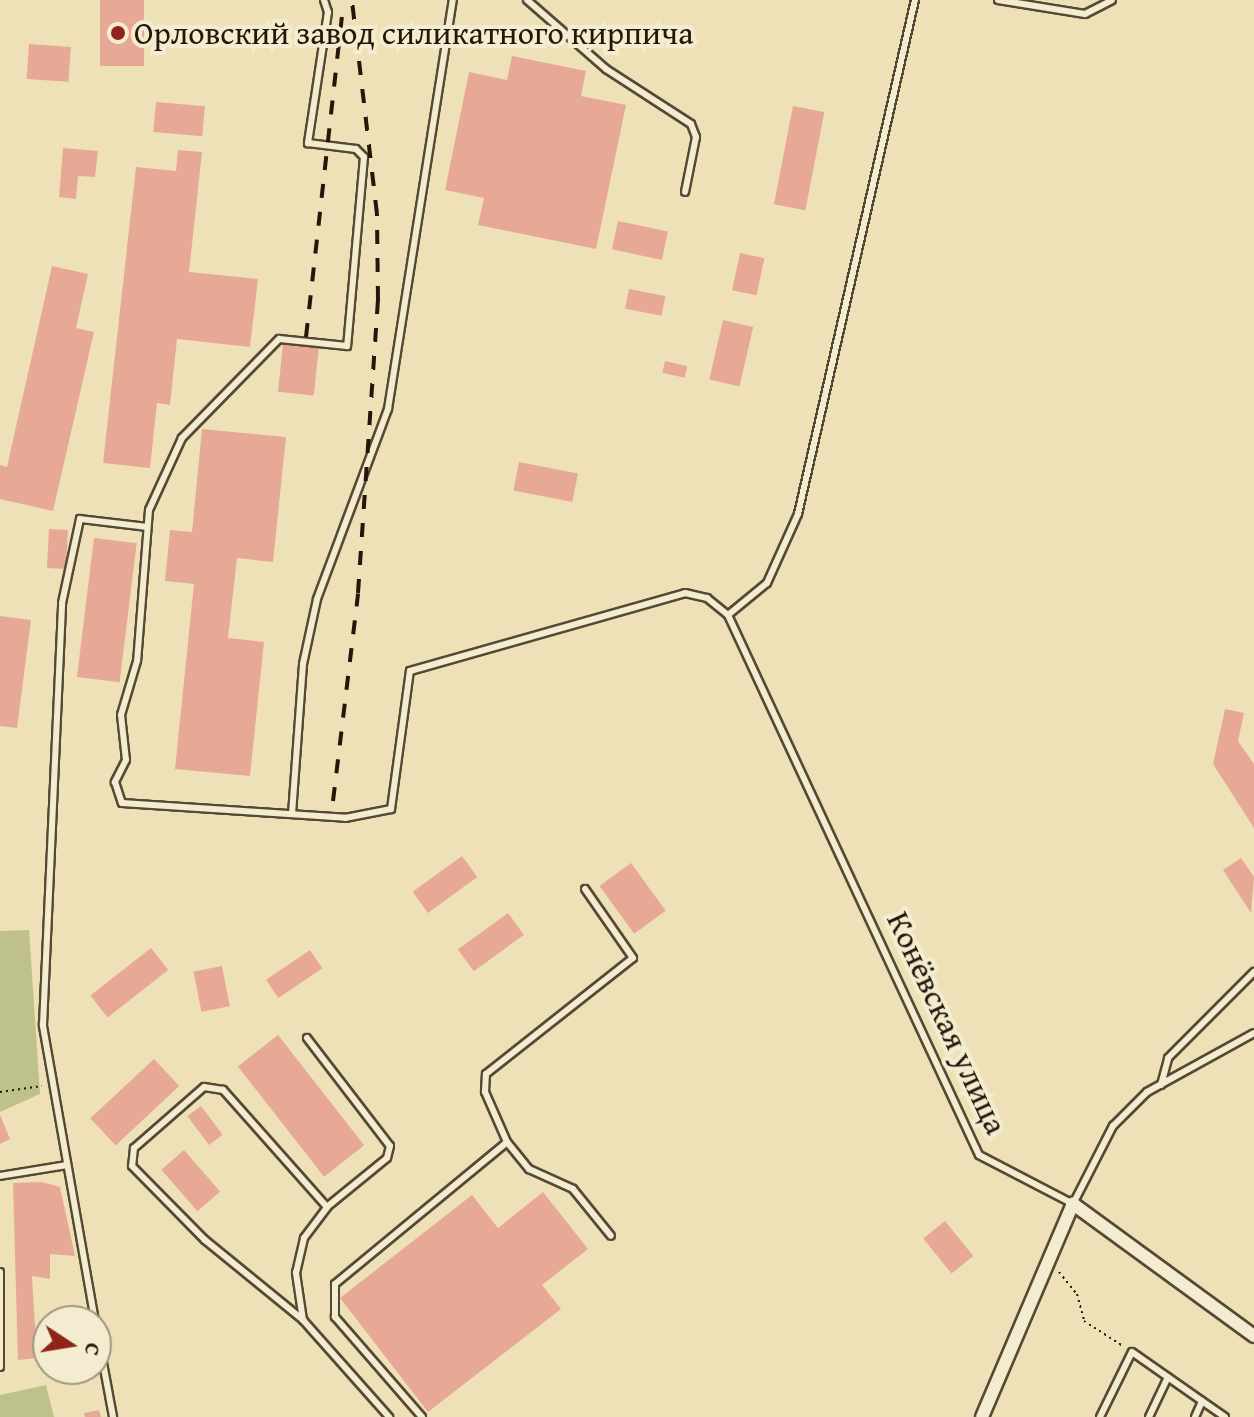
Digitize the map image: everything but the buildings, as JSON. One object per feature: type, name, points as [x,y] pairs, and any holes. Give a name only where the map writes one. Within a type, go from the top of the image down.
[{"type":"street","points":[[982,1417],[1073,1204]]},
{"type":"street","name":"Конёвская улица","points":[[1073,1204],[1254,1336]]},
{"type":"lane","points":[[324,0],[328,12],[308,143],[356,149],[364,157],[347,346],[279,339],[182,438],[147,527],[137,661],[121,715],[126,760],[115,782],[122,803],[345,818],[391,809],[410,671],[685,593],[707,598],[728,615],[767,583],[798,514],[915,0]]},
{"type":"lane","points":[[292,814],[303,664],[317,599],[388,409],[453,0]]},
{"type":"lane","points":[[527,0],[606,69],[691,124],[696,137],[685,192]]},
{"type":"lane","points":[[998,0],[1085,14],[1112,0]]},
{"type":"lane","points":[[93,1305],[43,1025],[62,603],[80,519],[147,527]]},
{"type":"lane","name":"Конёвская улица","points":[[728,615],[973,1145],[990,1163],[1073,1204]]},
{"type":"lane","points":[[585,889],[633,958],[486,1074],[485,1092],[507,1142],[529,1169],[573,1189],[611,1236]]},
{"type":"lane","points":[[1161,1085],[1168,1058],[1254,972]]},
{"type":"lane","points":[[1073,1204],[1113,1126],[1161,1085],[1254,1033]]},
{"type":"lane","points":[[303,1320],[296,1273],[304,1238],[327,1207],[387,1158],[390,1146],[307,1038]]},
{"type":"lane","points":[[327,1207],[215,1084],[128,1156],[205,1240],[303,1320],[389,1417]]},
{"type":"lane","points":[[422,1417],[335,1317],[335,1284],[507,1142]]},
{"type":"lane","points":[[0,1176],[67,1165]]},
{"type":"lane","points":[[0,1272],[0,1367]]},
{"type":"lane","points":[[1100,1417],[1132,1352],[1225,1417]]},
{"type":"lane","points":[[1149,1417],[1168,1377]]},
{"type":"lane","points":[[107,1385],[113,1417]]},
{"type":"lane","points":[[1195,1417],[1202,1401]]},
{"type":"path","points":[[0,1092],[52,1084]]},
{"type":"path","points":[[1047,1265],[1068,1278],[1084,1321],[1132,1352]]},
{"type":"green space","points":[[29,930],[40,1094],[0,1112],[0,931]]},
{"type":"green space","points":[[46,1385],[54,1417],[0,1417],[0,1395]]},
{"type":"railway","points":[[333,801],[358,593],[378,300],[377,214],[352,0]]},
{"type":"railway","points":[[306,337],[343,8]]},
{"type":"place","name":"Орловский завод силикатного кирпича","points":[[118,33]]}]
